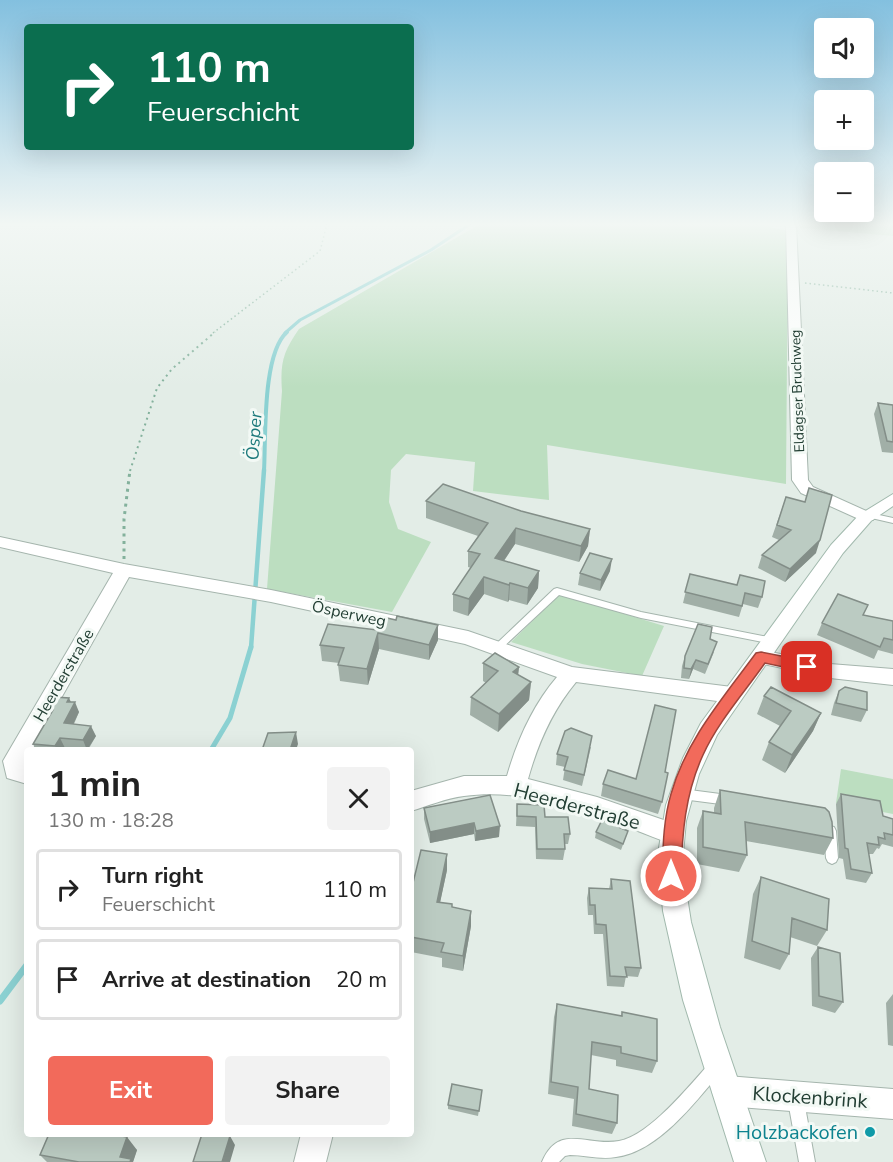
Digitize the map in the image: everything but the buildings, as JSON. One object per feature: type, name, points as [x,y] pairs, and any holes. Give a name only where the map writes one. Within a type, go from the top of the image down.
[{"type":"street","name":"Eldagser Bruchweg","points":[[792,281],[800,480],[807,490],[868,516]]},
{"type":"street","points":[[750,1162],[699,1010],[678,923],[671,876],[672,833],[680,794],[695,753],[732,696],[837,549],[868,516],[893,499]]},
{"type":"street","name":"Ösperweg","points":[[0,542],[124,570],[270,596],[468,638],[571,674],[732,696]]},
{"type":"street","name":"Heerderstraße","points":[[24,774],[15,771],[14,761],[124,570]]},
{"type":"street","points":[[767,649],[830,671],[893,678]]},
{"type":"street","points":[[515,786],[527,744],[554,693],[571,674]]},
{"type":"street","name":"Heerderstraße","points":[[414,800],[465,786],[515,786],[602,810],[672,833]]},
{"type":"street","name":"Klockenbrink","points":[[722,1078],[795,1096],[893,1104]]},
{"type":"street","points":[[310,1162],[316,1137]]},
{"type":"lane","points":[[868,516],[893,521]]},
{"type":"lane","points":[[497,648],[557,591],[767,649]]},
{"type":"lane","points":[[680,794],[736,800]]},
{"type":"lane","points":[[826,822],[831,833],[832,858]]},
{"type":"lane","points":[[550,1162],[554,1151],[563,1147],[611,1151],[622,1149],[652,1131],[722,1078]]},
{"type":"lane","points":[[795,1096],[807,1162]]},
{"type":"path","points":[[124,570],[124,519],[130,471],[157,388],[172,369],[212,334],[285,278]]},
{"type":"path","points":[[792,281],[893,293]]},
{"type":"green space","points":[[387,278],[788,278],[786,484],[547,445],[549,500],[473,491],[475,462],[406,454],[391,470],[389,502],[398,529],[431,542],[392,612],[267,589],[282,373],[289,344],[299,329]]},
{"type":"green space","points":[[560,594],[664,626],[642,676],[582,664],[511,642]]},
{"type":"green space","points":[[841,769],[893,779],[893,814],[836,803]]},
{"type":"waterway","name":"Ösper","points":[[285,333],[300,320],[378,278]]},
{"type":"waterway","name":"Ösper","points":[[264,471],[269,377],[273,358],[279,343],[287,332]]},
{"type":"waterway","name":"Ösper","points":[[251,648],[264,470]]},
{"type":"waterway","name":"Ösper","points":[[213,747],[230,718],[251,647]]},
{"type":"waterway","name":"Ösper","points":[[0,1001],[24,969]]},
{"type":"place","name":"Holzbackofen","points":[[870,1132]]},
{"type":"route","points":[[671,876],[672,833],[680,794],[695,753],[709,729],[761,657],[807,667]]}]
